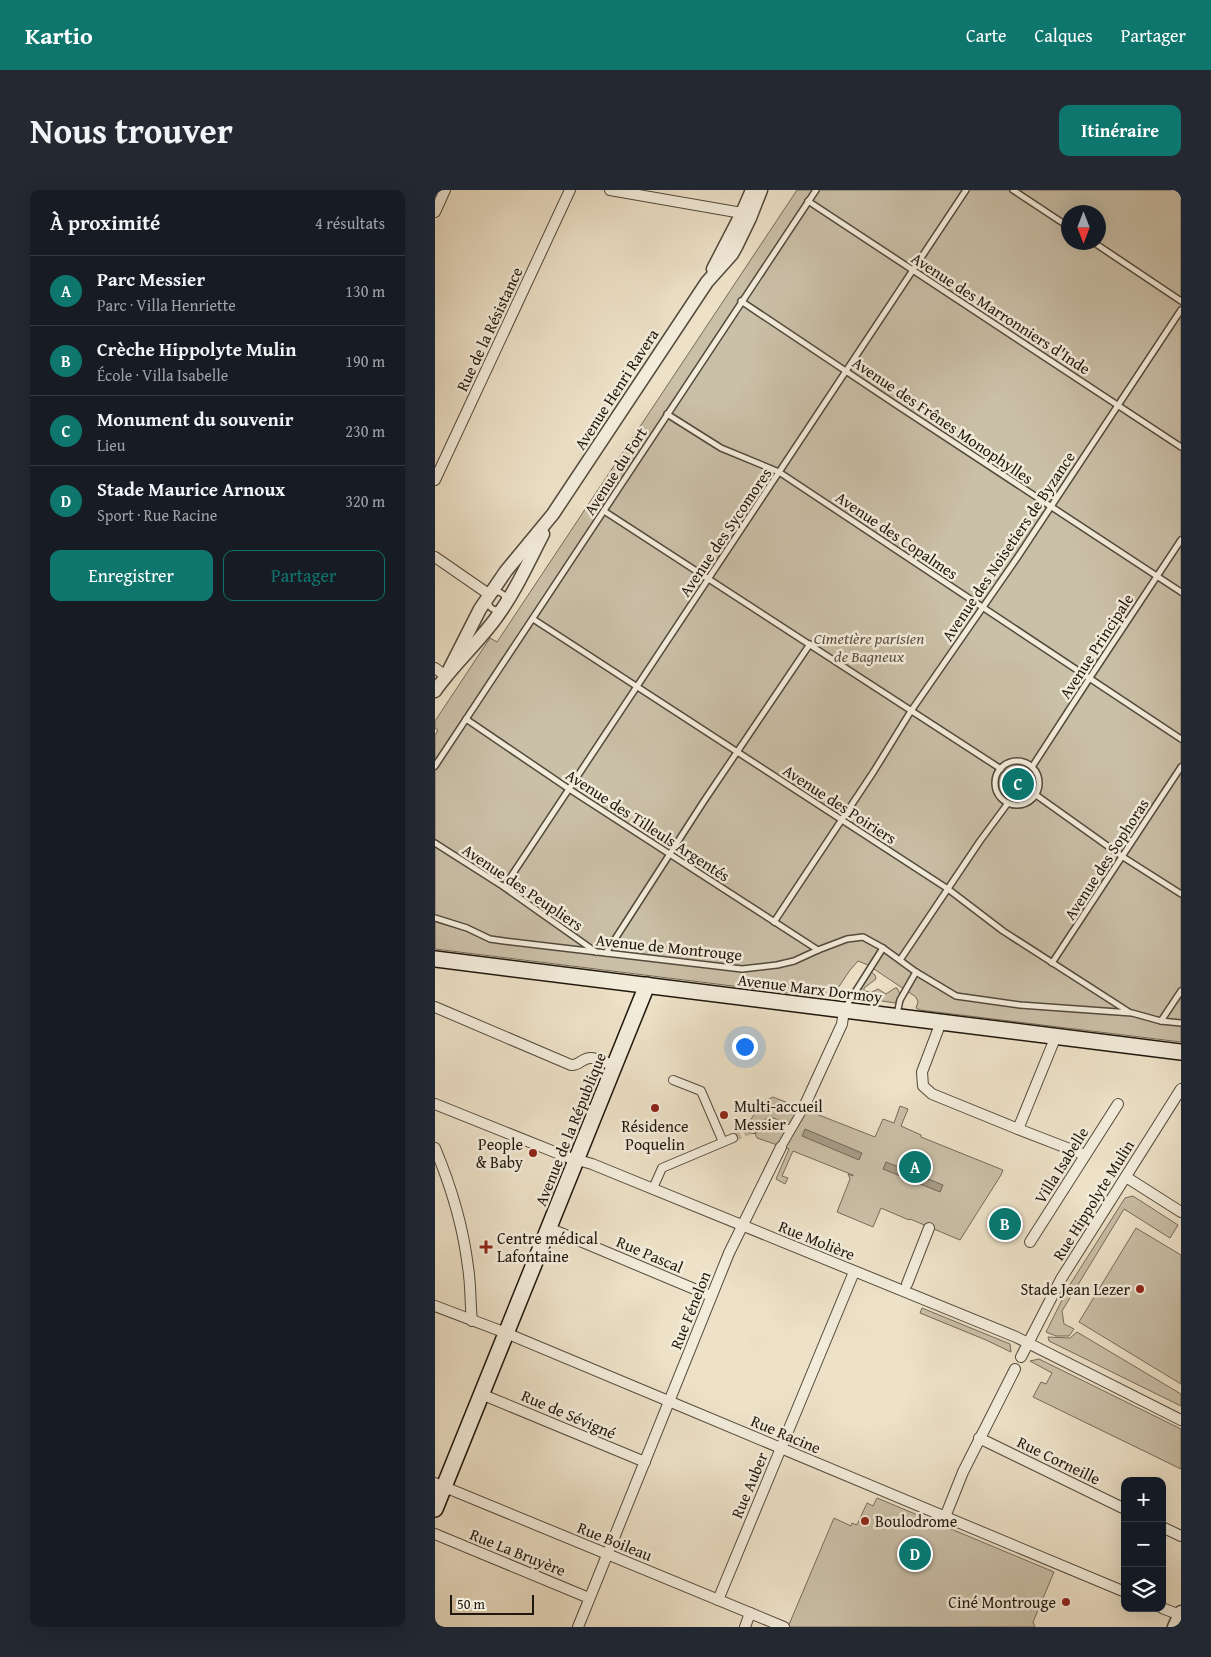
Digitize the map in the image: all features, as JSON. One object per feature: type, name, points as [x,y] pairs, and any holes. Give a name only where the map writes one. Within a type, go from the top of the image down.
[{"type":"main road","name":"Avenue Marx Dormoy","points":[[435,959],[1181,1052]]},
{"type":"main road","name":"Avenue de la République","points":[[435,1509],[439,1485],[481,1394],[647,985]]},
{"type":"street","points":[[435,212],[445,190]]},
{"type":"street","name":"Rue de la Résistance","points":[[435,480],[570,190]]},
{"type":"street","points":[[610,190],[746,214]]},
{"type":"street","name":"Avenue Henri Ravera","points":[[746,214],[752,190]]},
{"type":"street","name":"Avenue Henri Ravera","points":[[435,691],[440,672],[480,609],[506,571],[553,514],[707,282],[761,190]]},
{"type":"street","name":"Avenue Henri Ravera","points":[[440,672],[495,620],[519,581],[553,514]]},
{"type":"street","points":[[435,557],[490,595]]},
{"type":"street","points":[[435,1007],[571,1065],[576,1065],[587,1058],[593,1058],[614,1066]]},
{"type":"street","name":"Rue Fénelon","points":[[578,1627],[729,1254],[781,1146],[803,1109],[842,1024],[843,1010]]},
{"type":"street","points":[[941,1022],[922,1072],[923,1086],[932,1094],[1085,1155]]},
{"type":"street","points":[[1017,1129],[1056,1036]]},
{"type":"street","points":[[673,1080],[701,1091],[723,1142]]},
{"type":"street","name":"Rue Hippolyte Mulin","points":[[1021,1357],[1061,1279],[1181,1089]]},
{"type":"street","name":"Rue Molière","points":[[435,1104],[654,1188],[1028,1343],[1181,1420]]},
{"type":"street","name":"Villa Isabelle","points":[[1030,1242],[1117,1104]]},
{"type":"street","points":[[753,1129],[771,1122],[791,1130]]},
{"type":"street","points":[[654,1188],[662,1168],[733,1138]]},
{"type":"street","points":[[435,1148],[460,1221],[469,1267],[472,1321]]},
{"type":"street","points":[[1126,1177],[1181,1212]]},
{"type":"street","name":"Rue Pascal","points":[[549,1228],[711,1296]]},
{"type":"street","points":[[907,1284],[929,1228]]},
{"type":"street","name":"Rue Auber","points":[[717,1600],[854,1272]]},
{"type":"street","name":"Rue Racine","points":[[435,1306],[506,1333],[1121,1590]]},
{"type":"street","points":[[945,1517],[979,1438],[1015,1369]]},
{"type":"street","name":"Rue de Sévigné","points":[[481,1394],[645,1462]]},
{"type":"street","name":"Rue Corneille","points":[[979,1438],[1121,1507]]},
{"type":"street","name":"Rue Boileau","points":[[439,1485],[784,1627]]},
{"type":"street","points":[[1166,1529],[1181,1536]]},
{"type":"street","name":"Rue La Bruyère","points":[[435,1534],[589,1598]]},
{"type":"street","points":[[1166,1609],[1180,1613],[1175,1627]]},
{"type":"street","points":[[745,1627],[751,1613]]},
{"type":"lane","name":"Avenue du Fort","points":[[435,766],[816,190]]},
{"type":"lane","name":"Avenue des Sycomores","points":[[503,887],[966,190]]},
{"type":"lane","points":[[1013,190],[1061,222]]},
{"type":"lane","name":"Avenue des Marronniers d'Inde","points":[[808,201],[1181,447]]},
{"type":"lane","points":[[1105,250],[1181,301]]},
{"type":"lane","name":"Avenue des Frênes Monophylles","points":[[741,301],[1181,592]]},
{"type":"lane","name":"Avenue des Noisetiers de Byzance","points":[[774,922],[874,771],[911,710],[1017,558],[1181,310]]},
{"type":"lane","name":"Avenue des Copalmes","points":[[667,414],[721,448],[779,472],[1181,739]]},
{"type":"lane","points":[[604,511],[1001,769]]},
{"type":"lane","name":"Avenue Principale","points":[[1032,767],[1181,540]]},
{"type":"lane","points":[[496,592],[502,594],[505,606],[498,609],[492,608],[488,602],[490,595],[496,592]]},
{"type":"lane","name":"Avenue des Poiriers","points":[[533,618],[948,889],[1003,931],[1132,1013]]},
{"type":"lane","points":[[606,953],[737,751],[810,644]]},
{"type":"lane","name":"Avenue des Tilleuls Argentés","points":[[466,719],[569,789],[817,950]]},
{"type":"lane","points":[[1020,762],[1032,767],[1037,773],[1039,780],[1039,788],[1036,795],[1027,803],[1021,805],[1008,803],[996,788],[996,781],[1001,769],[1006,765],[1020,762]]},
{"type":"lane","name":"Avenue des Sophoras","points":[[1052,963],[1181,767]]},
{"type":"lane","points":[[1036,795],[1123,857],[1181,894]]},
{"type":"lane","points":[[900,960],[1008,803]]},
{"type":"lane","name":"Avenue des Peupliers","points":[[435,843],[503,887],[596,952]]},
{"type":"lane","name":"Avenue de Montrouge","points":[[435,918],[467,928],[490,939],[742,969],[793,961],[847,939],[863,937],[956,996],[1020,1005],[1132,1013],[1161,1021],[1181,1023]]},
{"type":"lane","points":[[843,1010],[883,948]]},
{"type":"lane","points":[[896,1017],[901,1000],[916,972]]},
{"type":"lane","points":[[1161,1021],[1181,991]]},
{"type":"green space","name":"Cimetière parisien de Bagneux","points":[[797,190],[1181,190],[1181,1042],[920,1010],[916,1008],[918,1002],[916,997],[868,965],[858,961],[832,997],[829,998],[435,949],[435,735],[438,730],[435,728],[435,721],[490,638],[497,642]]},
{"type":"green space","points":[[871,972],[875,975],[876,979],[864,988],[864,991],[872,992],[878,989],[886,994],[897,988],[900,994],[895,1003],[856,997],[856,994]]},
{"type":"green space","points":[[773,1097],[875,1137],[883,1119],[894,1123],[900,1106],[908,1109],[901,1126],[921,1135],[921,1137],[1003,1170],[960,1240],[881,1208],[873,1227],[837,1212],[850,1179],[848,1174],[853,1175],[793,1151],[782,1176],[788,1178],[785,1184],[776,1179],[789,1149],[757,1138],[750,1121],[755,1113],[757,1104]]},
{"type":"green space","points":[[1133,1196],[1178,1225],[1170,1238],[1124,1209],[1062,1311],[1064,1324],[1074,1329],[1069,1336],[1056,1336],[1046,1332],[1069,1286],[1125,1198]]},
{"type":"green space","name":"Stade Jean Lezer","points":[[1136,1228],[1181,1255],[1181,1384],[1079,1322]]},
{"type":"green space","points":[[922,1308],[1010,1344],[1011,1352],[920,1313]]},
{"type":"green space","points":[[1077,1332],[1181,1394],[1181,1406],[1049,1341],[1048,1337],[1070,1338]]},
{"type":"green space","points":[[1039,1359],[1181,1429],[1181,1469],[1033,1397],[1041,1382],[1046,1384],[1052,1373],[1030,1361]]},
{"type":"green space","points":[[877,1498],[1054,1572],[1033,1622],[1035,1627],[788,1627],[834,1518],[851,1526],[852,1523],[857,1525],[867,1503],[873,1506]]},
{"type":"shaded area","points":[[805,1129],[862,1153],[859,1160],[802,1136]]},
{"type":"shaded area","points":[[886,1162],[943,1185],[940,1192],[883,1169]]},
{"type":"tunnel","points":[[733,1138],[753,1129]]},
{"type":"place","name":"Monument du souvenir","points":[[1018,784]]},
{"type":"place","name":"Résidence Poquelin","points":[[655,1108]]},
{"type":"place","name":"Multi-accueil Messier","points":[[724,1115]]},
{"type":"place","name":"People & Baby","points":[[533,1153]]},
{"type":"place","name":"Parc Messier","points":[[915,1167]]},
{"type":"place","name":"Crèche Hippolyte Mulin","points":[[1005,1224]]},
{"type":"place","name":"Centre médical Lafontaine","points":[[486,1247]]},
{"type":"place","name":"Stade Jean Lezer","points":[[1140,1289]]},
{"type":"place","name":"Boulodrome","points":[[865,1521]]},
{"type":"place","name":"Stade Maurice Arnoux","points":[[915,1554]]},
{"type":"place","name":"Ciné Montrouge","points":[[1066,1602]]}]
